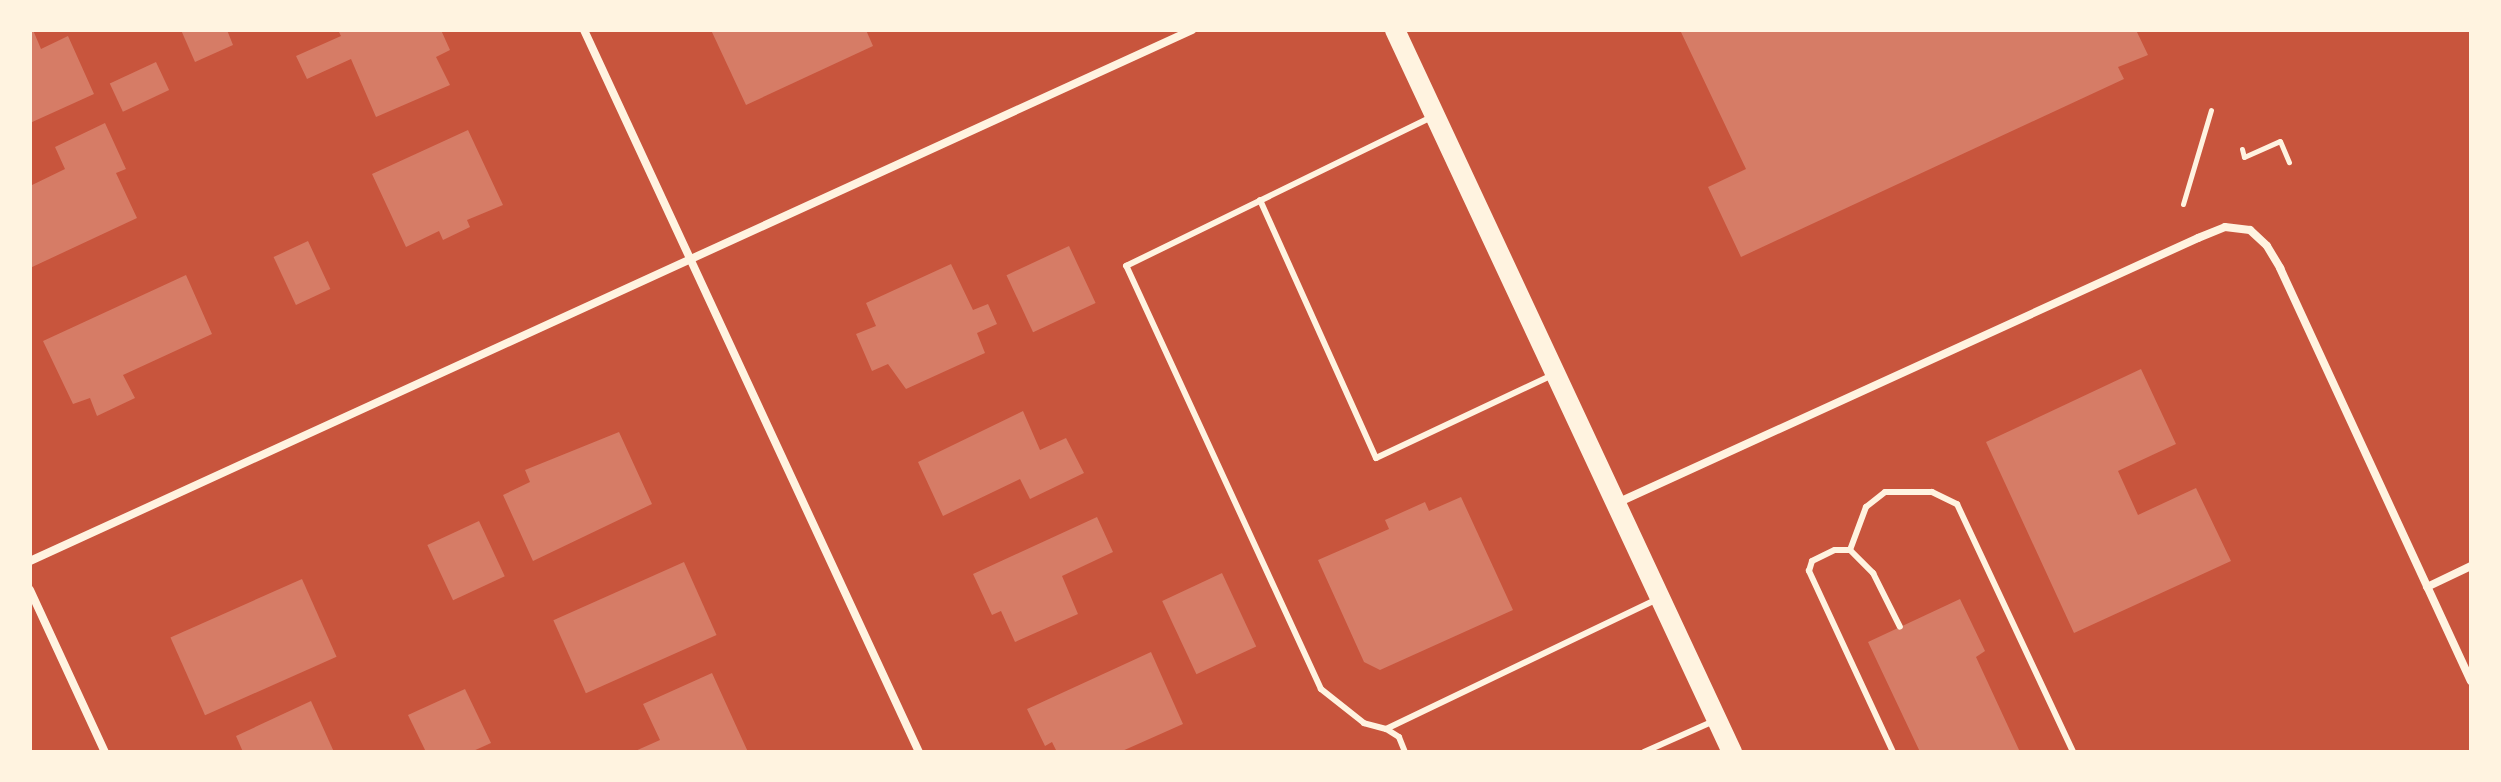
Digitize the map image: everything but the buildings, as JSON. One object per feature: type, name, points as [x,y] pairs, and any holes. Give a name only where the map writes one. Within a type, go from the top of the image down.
[{"type":"main road","points":[[1395,30],[1732,752]]},
{"type":"street","points":[[584,30],[919,752]]},
{"type":"street","points":[[30,561],[1192,30]]},
{"type":"street","points":[[1617,503],[2169,251],[2225,227],[2250,230],[2267,246],[2280,268],[2471,681]]},
{"type":"street","points":[[2427,587],[2471,566]]},
{"type":"street","points":[[30,590],[105,752]]},
{"type":"lane","points":[[1405,752],[1399,737],[1386,729],[1364,723],[1321,689],[1126,266],[1435,115]]},
{"type":"lane","points":[[1260,200],[1376,458],[1556,373]]},
{"type":"lane","points":[[1850,550],[1866,507],[1885,492],[1932,492],[1957,504],[2073,752]]},
{"type":"lane","points":[[1893,752],[1809,571],[1812,561],[1835,550],[1850,550],[1873,573],[1900,627]]},
{"type":"lane","points":[[1386,729],[1661,597]]},
{"type":"lane","points":[[1644,752],[1717,719]]},
{"type":"path","points":[[2169,251],[2211,110]]},
{"type":"path","points":[[2242,149],[2244,157],[2280,141],[2289,162]]}]
